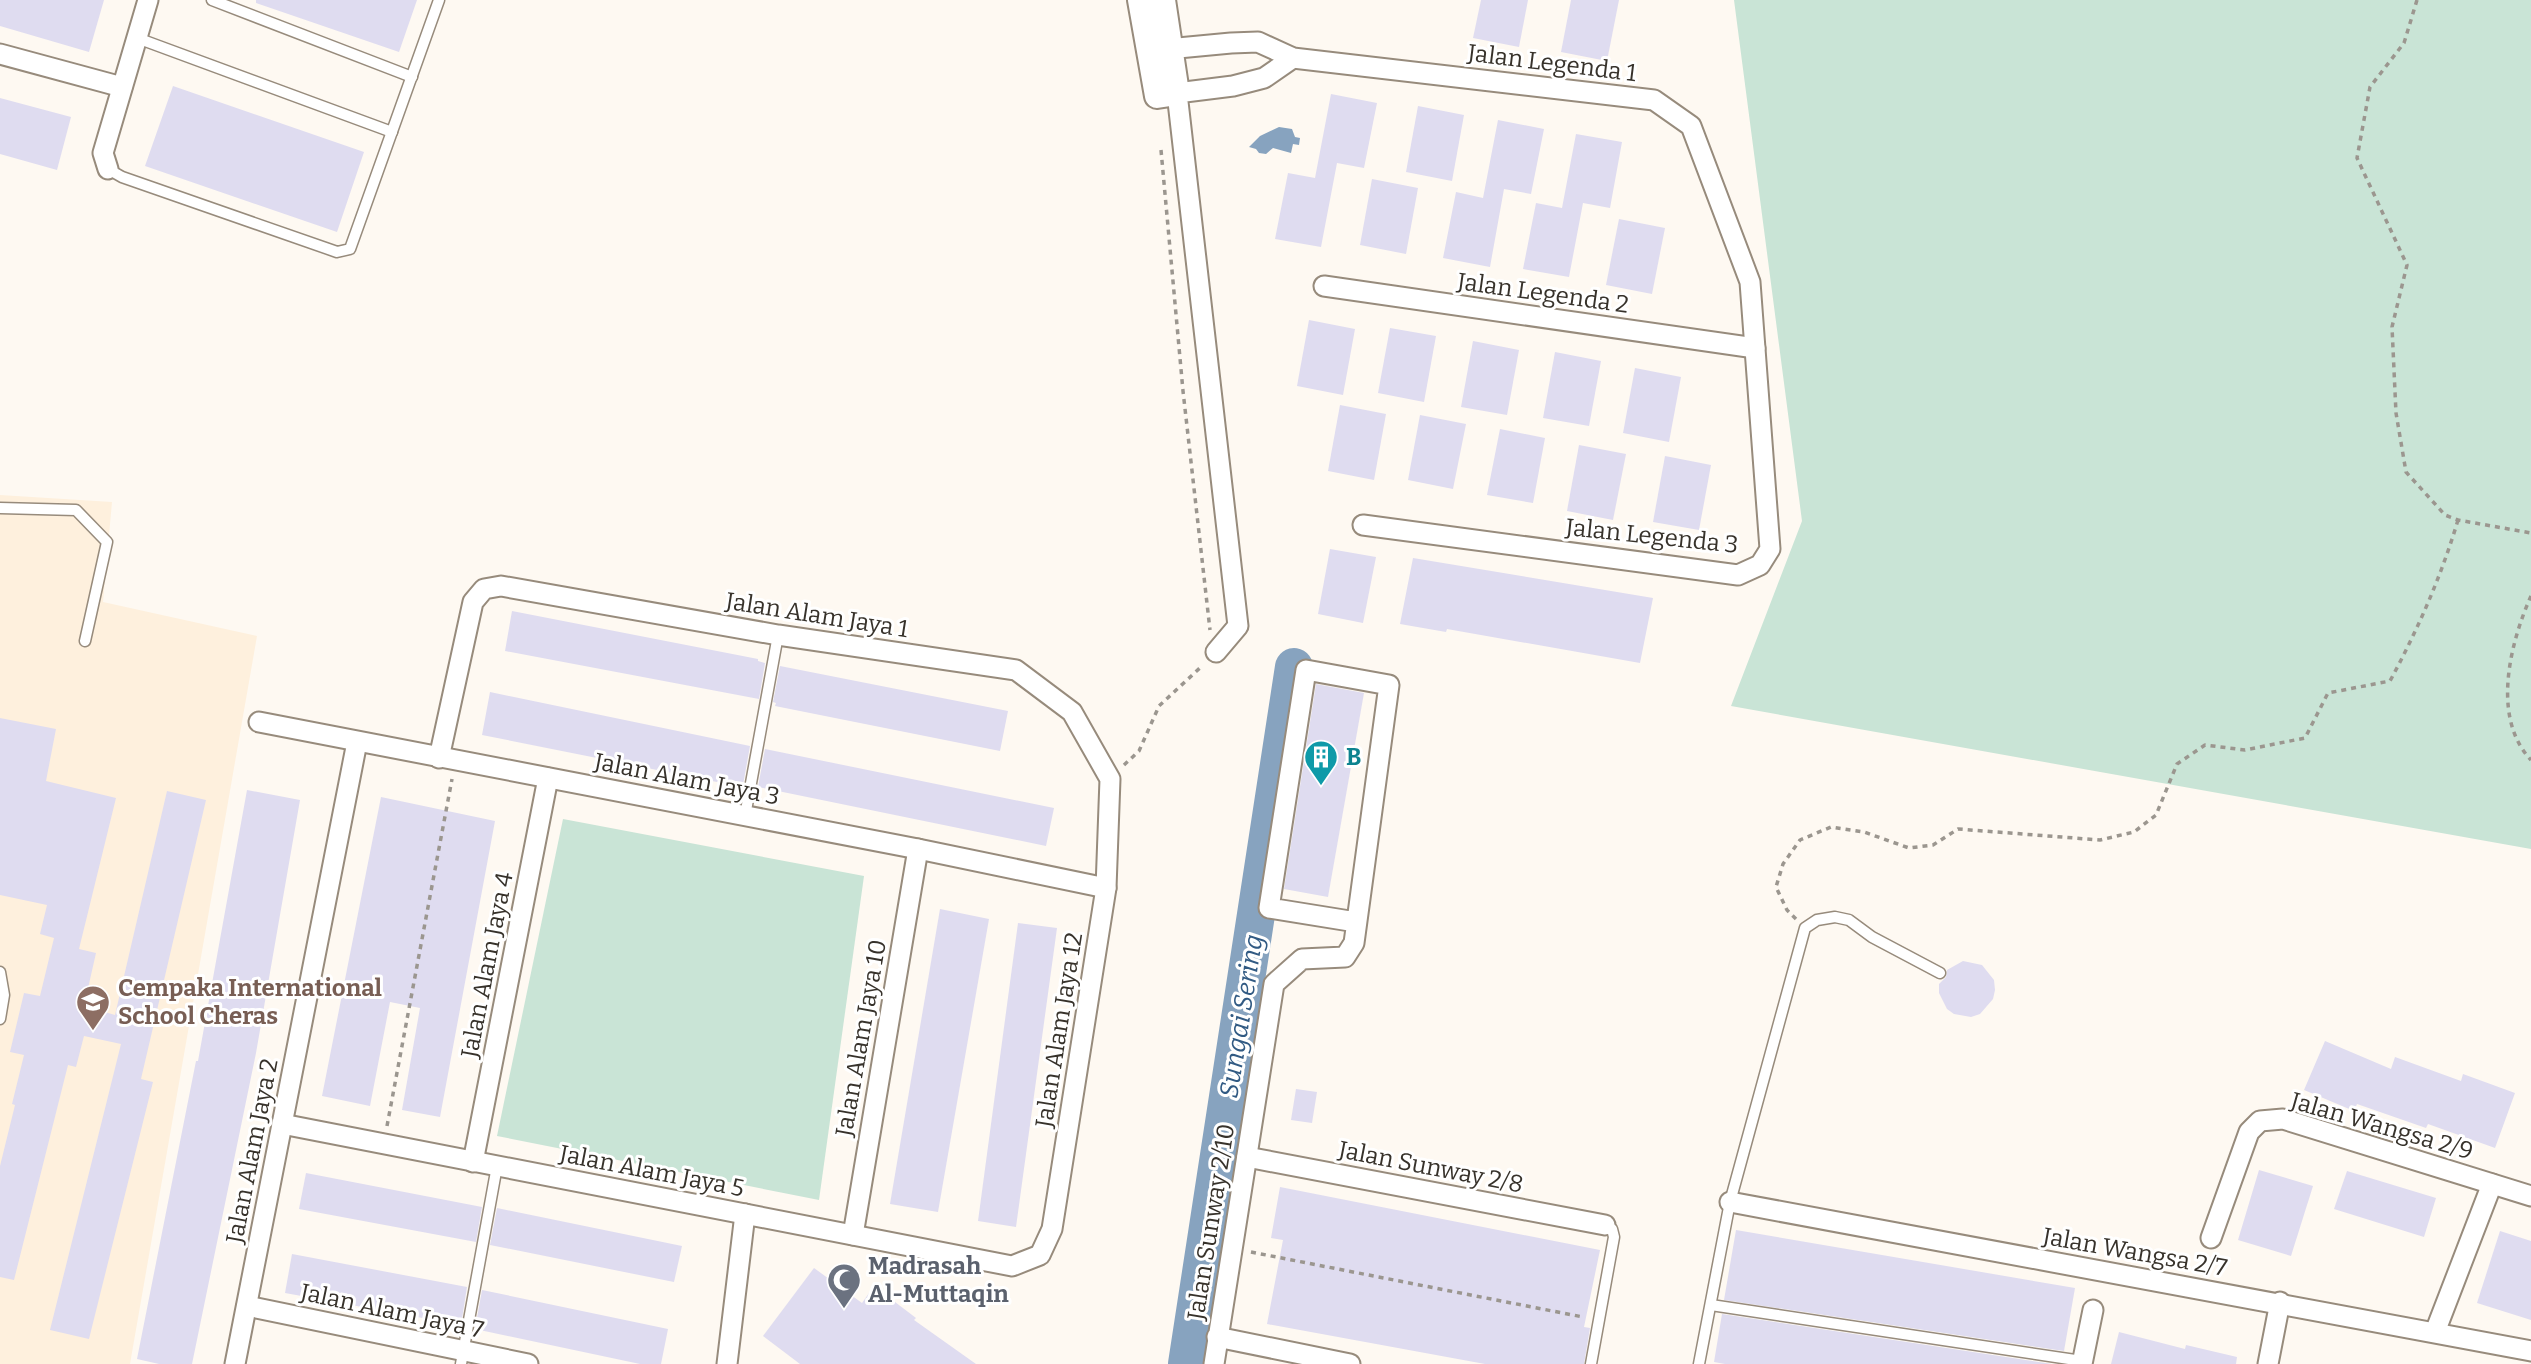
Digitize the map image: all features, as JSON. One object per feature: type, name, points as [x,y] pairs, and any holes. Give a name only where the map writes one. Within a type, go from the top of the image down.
[{"type":"street","points":[[108,169],[103,153],[148,0]]},
{"type":"street","points":[[1140,0],[1159,50],[1167,95],[1238,626],[1216,652]]},
{"type":"street","points":[[1159,50],[1163,0]]},
{"type":"street","name":"Jalan Legenda 1","points":[[1159,50],[1258,42],[1293,58],[1654,100],[1691,126],[1750,282],[1755,348]]},
{"type":"street","points":[[0,54],[122,88]]},
{"type":"street","points":[[1167,95],[1233,86],[1264,78],[1293,58]]},
{"type":"street","name":"Jalan Legenda 2","points":[[1324,286],[1755,348]]},
{"type":"street","name":"Jalan Legenda 3","points":[[1363,525],[1738,575],[1760,565],[1769,549],[1755,348]]},
{"type":"street","name":"Jalan Alam Jaya 1","points":[[448,759],[473,602],[485,589],[501,586],[778,635],[1016,670],[1072,712],[1110,779]]},
{"type":"street","name":"Jalan Sunway 2/10","points":[[1214,1364],[1275,984],[1301,959],[1345,957],[1354,943],[1389,685],[1306,670],[1269,908],[1356,922]]},
{"type":"street","name":"Jalan Alam Jaya 3","points":[[259,722],[919,849],[1106,888]]},
{"type":"street","name":"Jalan Alam Jaya 2","points":[[236,1364],[357,742]]},
{"type":"street","name":"Jalan Alam Jaya 4","points":[[473,1162],[548,778]]},
{"type":"street","name":"Jalan Alam Jaya 12","points":[[1012,1266],[1040,1255],[1052,1229],[1106,888],[1110,779]]},
{"type":"street","name":"Jalan Alam Jaya 10","points":[[852,1235],[919,849]]},
{"type":"street","name":"Jalan Wangsa 2/9","points":[[2211,1238],[2249,1132],[2260,1121],[2283,1119],[2531,1196]]},
{"type":"street","name":"Jalan Alam Jaya 5","points":[[282,1124],[1012,1266]]},
{"type":"street","name":"Jalan Sunway 2/8","points":[[1247,1157],[1605,1226]]},
{"type":"street","points":[[2435,1332],[2492,1184]]},
{"type":"street","name":"Jalan Wangsa 2/7","points":[[1730,1202],[2531,1350]]},
{"type":"street","points":[[727,1364],[745,1214]]},
{"type":"street","points":[[2268,1364],[2280,1302]]},
{"type":"street","name":"Jalan Alam Jaya 7","points":[[247,1306],[463,1357],[528,1364]]},
{"type":"street","points":[[2082,1363],[2093,1310]]},
{"type":"street","points":[[1217,1337],[1350,1364]]},
{"type":"lane","points":[[212,0],[412,77]]},
{"type":"lane","points":[[108,169],[122,177],[337,252],[350,249],[439,0]]},
{"type":"lane","points":[[136,38],[392,132]]},
{"type":"lane","points":[[0,508],[76,510],[107,542],[85,641]]},
{"type":"lane","points":[[745,816],[778,635]]},
{"type":"lane","points":[[1699,1364],[1730,1202],[1805,928],[1817,920],[1835,917],[1849,920],[1872,937],[1940,973]]},
{"type":"lane","points":[[0,972],[4,995],[0,1019]]},
{"type":"lane","points":[[463,1357],[496,1166]]},
{"type":"lane","points":[[1591,1364],[1614,1237],[1612,1229],[1605,1226]]},
{"type":"lane","points":[[1710,1305],[2082,1363]]},
{"type":"path","points":[[2417,0],[2403,43],[2370,87],[2357,158],[2407,265],[2392,327],[2396,413],[2406,472],[2445,515],[2458,520],[2531,533]]},
{"type":"path","points":[[1139,751],[1159,706],[1216,652],[1206,610],[1181,377],[1161,149]]},
{"type":"path","points":[[1805,928],[1787,910],[1776,887],[1783,864],[1800,840],[1830,827],[1864,832],[1909,848],[1933,845],[1958,829],[2100,840],[2134,832],[2156,815],[2177,764],[2205,745],[2245,750],[2305,738],[2328,693],[2390,681],[2414,637],[2446,561],[2458,520]]},
{"type":"path","points":[[2531,596],[2519,622],[2509,665],[2508,717],[2521,750],[2531,760]]},
{"type":"path","points":[[384,1144],[448,759]]},
{"type":"path","points":[[1232,1247],[1598,1320]]},
{"type":"shaded area","name":"Cempaka International School Cheras","points":[[0,495],[112,502],[103,602],[257,636],[130,1364],[0,1364]]},
{"type":"green space","points":[[1734,0],[2531,0],[2531,849],[1731,706],[1802,521]]},
{"type":"green space","points":[[563,819],[864,876],[819,1200],[497,1136]]},
{"type":"water","points":[[1279,127],[1292,129],[1295,137],[1300,138],[1299,145],[1293,144],[1291,153],[1273,148],[1266,154],[1259,153],[1249,147],[1260,136]]},
{"type":"building","points":[[0,0],[104,0],[89,52],[0,26]]},
{"type":"building","points":[[256,0],[417,0],[399,52],[256,3]]},
{"type":"building","points":[[1481,0],[1528,0],[1519,47],[1473,38]]},
{"type":"building","points":[[1571,0],[1619,0],[1607,61],[1561,52]]},
{"type":"building","points":[[173,86],[364,152],[337,232],[145,166]]},
{"type":"building","points":[[1331,94],[1377,103],[1364,168],[1337,163],[1321,247],[1275,239],[1288,173],[1315,178]]},
{"type":"building","points":[[0,98],[71,117],[57,170],[0,154]]},
{"type":"building","points":[[1418,106],[1464,115],[1452,181],[1406,172]]},
{"type":"building","points":[[1498,120],[1544,129],[1531,194],[1504,189],[1490,267],[1443,258],[1456,192],[1483,198]]},
{"type":"building","points":[[1576,134],[1622,142],[1610,208],[1583,203],[1569,277],[1523,269],[1536,203],[1562,208]]},
{"type":"building","points":[[1372,179],[1418,188],[1406,254],[1360,245]]},
{"type":"building","points":[[1619,219],[1665,228],[1652,294],[1606,285]]},
{"type":"building","points":[[1309,320],[1355,329],[1343,395],[1297,386]]},
{"type":"building","points":[[1390,328],[1436,336],[1424,402],[1378,393]]},
{"type":"building","points":[[1473,341],[1519,350],[1507,415],[1461,407]]},
{"type":"building","points":[[1555,352],[1601,361],[1589,426],[1543,418]]},
{"type":"building","points":[[1635,368],[1681,377],[1669,442],[1623,433]]},
{"type":"building","points":[[1340,405],[1386,414],[1374,480],[1328,471]]},
{"type":"building","points":[[1420,415],[1466,424],[1453,489],[1408,480]]},
{"type":"building","points":[[1500,429],[1545,438],[1533,503],[1487,495]]},
{"type":"building","points":[[1579,445],[1626,454],[1613,520],[1567,511]]},
{"type":"building","points":[[1665,456],[1711,465],[1699,530],[1653,522]]},
{"type":"building","points":[[1330,549],[1376,557],[1363,623],[1318,614]]},
{"type":"building","points":[[1413,558],[1653,598],[1640,663],[1447,629],[1446,632],[1400,624]]},
{"type":"building","points":[[512,611],[758,659],[765,663],[759,699],[505,651]]},
{"type":"building","points":[[780,666],[1008,711],[1000,751],[775,706],[776,703],[773,702]]},
{"type":"building","name":"B","points":[[1316,684],[1364,693],[1328,897],[1284,889]]},
{"type":"building","points":[[490,692],[750,746],[743,785],[482,735]]},
{"type":"building","points":[[0,718],[56,729],[46,781],[116,798],[79,949],[96,953],[84,1006],[115,1015],[167,791],[206,800],[141,1079],[153,1082],[89,1339],[50,1330],[121,1044],[84,1036],[76,1067],[68,1065],[14,1280],[0,1277],[0,1166],[24,1055],[10,1052],[24,993],[40,996],[54,938],[40,934],[47,905],[0,895]]},
{"type":"building","points":[[765,749],[1054,808],[1046,846],[758,787]]},
{"type":"building","points":[[247,790],[300,800],[256,1053],[192,1364],[159,1364],[137,1359],[198,1061]]},
{"type":"building","points":[[381,797],[495,821],[440,1117],[402,1110],[420,1008],[390,1002],[370,1106],[322,1096]]},
{"type":"building","points":[[940,909],[989,919],[938,1212],[890,1204]]},
{"type":"building","points":[[1018,923],[1057,928],[1016,1227],[978,1221]]},
{"type":"building","points":[[1963,961],[1982,965],[1994,980],[1993,999],[1980,1014],[1971,1017],[1954,1014],[1947,1009],[1939,993],[1939,984],[1946,977],[1947,970]]},
{"type":"building","points":[[2325,1041],[2391,1069],[2395,1057],[2461,1081],[2463,1074],[2515,1093],[2495,1148],[2428,1124],[2426,1128],[2357,1104],[2354,1111],[2304,1090]]},
{"type":"building","points":[[1296,1089],[1317,1092],[1312,1123],[1291,1120]]},
{"type":"building","points":[[2259,1170],[2313,1186],[2291,1256],[2238,1240]]},
{"type":"building","points":[[2347,1171],[2436,1198],[2424,1237],[2334,1209]]},
{"type":"building","points":[[306,1173],[482,1207],[476,1242],[299,1209]]},
{"type":"building","points":[[1280,1187],[1600,1250],[1584,1327],[1590,1328],[1584,1364],[1485,1364],[1267,1324],[1283,1240],[1271,1238]]},
{"type":"building","points":[[497,1208],[682,1246],[674,1282],[490,1245]]},
{"type":"building","points":[[1736,1230],[2075,1288],[2064,1351],[1724,1300]]},
{"type":"building","points":[[2500,1231],[2531,1241],[2531,1320],[2477,1303]]},
{"type":"building","points":[[292,1254],[467,1287],[461,1325],[285,1293]]},
{"type":"building","name":"Madrasah Al-Muttaqin","points":[[814,1268],[862,1303],[874,1286],[916,1318],[914,1320],[976,1364],[800,1364],[763,1336]]},
{"type":"building","points":[[482,1290],[668,1329],[661,1364],[640,1364],[475,1329]]},
{"type":"building","points":[[1722,1314],[2052,1364],[1725,1364],[1714,1362]]},
{"type":"building","points":[[2119,1332],[2185,1349],[2186,1345],[2237,1357],[2236,1364],[2111,1364]]},
{"type":"waterway","name":"Sungai Sering","points":[[1187,1364],[1294,667]]},
{"type":"place","name":"B","points":[[1321,787]]},
{"type":"place","name":"Cempaka International School Cheras","points":[[93,1032]]},
{"type":"place","name":"Madrasah Al-Muttaqin","points":[[844,1310]]}]
